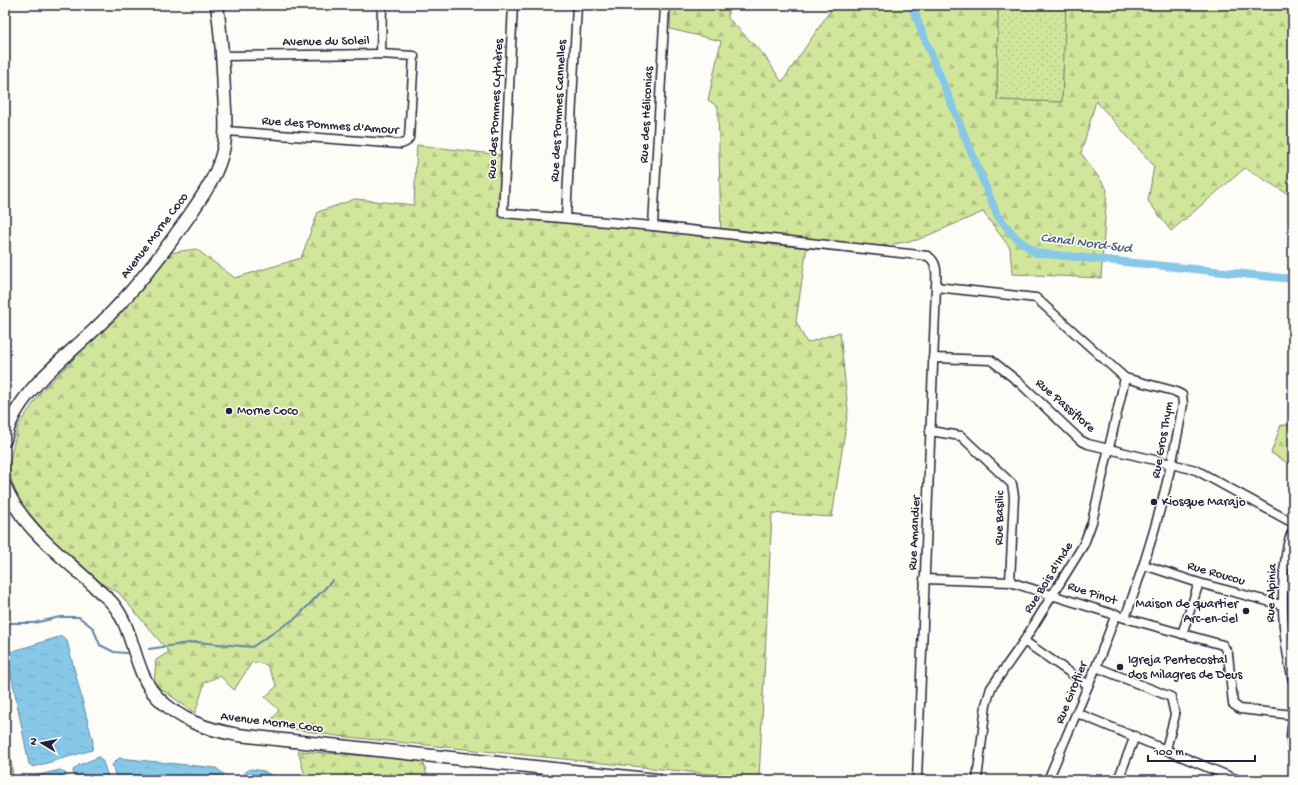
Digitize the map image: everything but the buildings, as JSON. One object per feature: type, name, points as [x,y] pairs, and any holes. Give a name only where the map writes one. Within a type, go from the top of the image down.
[{"type":"street","name":"Avenue Morne Coco","points":[[5,440],[13,417],[24,399],[66,355],[106,320],[175,236],[217,171],[224,148],[226,131],[222,56],[217,5]]},
{"type":"street","name":"Avenue du Soleil","points":[[222,56],[381,54],[382,5]]},
{"type":"street","name":"Rue des Pommes Cythères","points":[[513,5],[503,213],[566,218]]},
{"type":"street","name":"Rue des Pommes Cannelles","points":[[566,218],[577,5]]},
{"type":"street","name":"Rue des Héliconias","points":[[653,226],[665,5]]},
{"type":"street","name":"Rue des Pommes d'Amour","points":[[226,131],[401,144],[406,142],[409,138],[414,56],[381,54]]},
{"type":"street","points":[[566,218],[653,226]]},
{"type":"street","name":"Rue Amandier","points":[[653,226],[928,256],[934,261],[936,268],[936,287],[917,780]]},
{"type":"street","name":"Rue Gros Thym","points":[[936,287],[1036,298],[1125,378],[1174,391],[1182,395],[1183,404],[1172,465],[1144,564],[1125,618]]},
{"type":"street","name":"Rue Passiflore","points":[[933,358],[992,360],[1021,384],[1080,440],[1108,449],[1196,470],[1293,523]]},
{"type":"street","name":"Rue Bois d'Inde","points":[[977,780],[986,705],[991,688],[1024,641],[1084,544],[1092,522],[1125,378]]},
{"type":"street","name":"Rue Basilic","points":[[930,431],[961,436],[1012,484],[1014,496],[1010,582]]},
{"type":"street","name":"Avenue Morne Coco","points":[[5,486],[12,504],[32,529],[48,546],[113,604],[125,625],[138,665],[156,696],[173,711],[194,724],[216,731],[238,734],[657,780]]},
{"type":"street","name":"Rue Alpinia","points":[[1293,530],[1286,548],[1282,605],[1286,647],[1293,681]]},
{"type":"street","name":"Rue Roucou","points":[[1144,564],[1199,583],[1282,605]]},
{"type":"street","name":"Rue Pinot","points":[[924,580],[1010,582],[1054,594],[1125,618],[1223,645],[1228,654],[1233,704],[1240,709],[1293,715]]},
{"type":"street","points":[[1182,634],[1199,583]]},
{"type":"street","name":"Rue Giroflier","points":[[1048,780],[1077,714],[1116,614]]},
{"type":"street","points":[[1024,641],[1088,685]]},
{"type":"street","points":[[1096,667],[1171,697],[1175,715],[1166,749]]},
{"type":"street","points":[[1077,714],[1135,736],[1238,780]]},
{"type":"street","points":[[1293,719],[1291,736],[1293,752]]},
{"type":"street","points":[[1118,780],[1135,736]]},
{"type":"green space","points":[[671,5],[728,5],[728,18],[764,55],[782,82],[834,5],[998,5],[997,100],[1062,102],[1066,5],[1293,5],[1293,197],[1245,168],[1171,231],[1148,201],[1154,166],[1096,101],[1081,153],[1107,189],[1101,278],[1012,274],[1010,248],[983,212],[917,240],[864,249],[807,246],[796,321],[807,343],[840,332],[848,411],[832,517],[772,513],[759,779],[338,736],[268,725],[279,710],[265,697],[277,686],[267,665],[252,662],[234,690],[220,676],[205,682],[195,713],[154,684],[156,660],[169,652],[118,592],[100,583],[54,542],[17,499],[8,468],[18,426],[41,392],[124,308],[168,253],[196,249],[235,278],[301,258],[318,212],[355,199],[414,205],[417,145],[501,155],[500,214],[721,238],[718,107],[708,100],[721,41],[670,29]]},
{"type":"green space","points":[[998,5],[1066,5],[1062,102],[997,100]]},
{"type":"green space","points":[[1281,425],[1293,425],[1293,466],[1271,453]]},
{"type":"green space","points":[[5,729],[7,730],[15,780],[5,780]]},
{"type":"green space","points":[[298,751],[423,760],[428,780],[306,780]]},
{"type":"water","points":[[62,636],[67,641],[93,742],[92,750],[33,767],[29,764],[7,653]]},
{"type":"water","points":[[99,757],[103,762],[109,780],[75,780],[73,770],[79,765]]},
{"type":"water","points":[[119,758],[216,768],[226,776],[227,780],[117,780],[112,765]]},
{"type":"water","points":[[250,769],[264,771],[279,780],[239,780],[240,776]]},
{"type":"water","points":[[60,770],[65,773],[67,780],[32,780],[35,776]]},
{"type":"waterway","name":"Canal Nord-Sud","points":[[911,5],[997,215],[1016,238],[1036,253],[1293,279]]},
{"type":"waterway","points":[[149,649],[196,642],[252,647],[297,617],[333,580]]},
{"type":"waterway","points":[[5,623],[34,623],[60,617],[79,617],[93,628],[100,645],[114,652],[126,653]]},
{"type":"place","name":"Morne Coco","points":[[229,411]]},
{"type":"place","name":"Kiosque Marajo","points":[[1154,502]]},
{"type":"place","name":"Maison de quartier Arc-en-ciel","points":[[1246,611]]},
{"type":"place","name":"Igreja Pentecostal dos Milagres de Deus","points":[[1120,667]]}]
